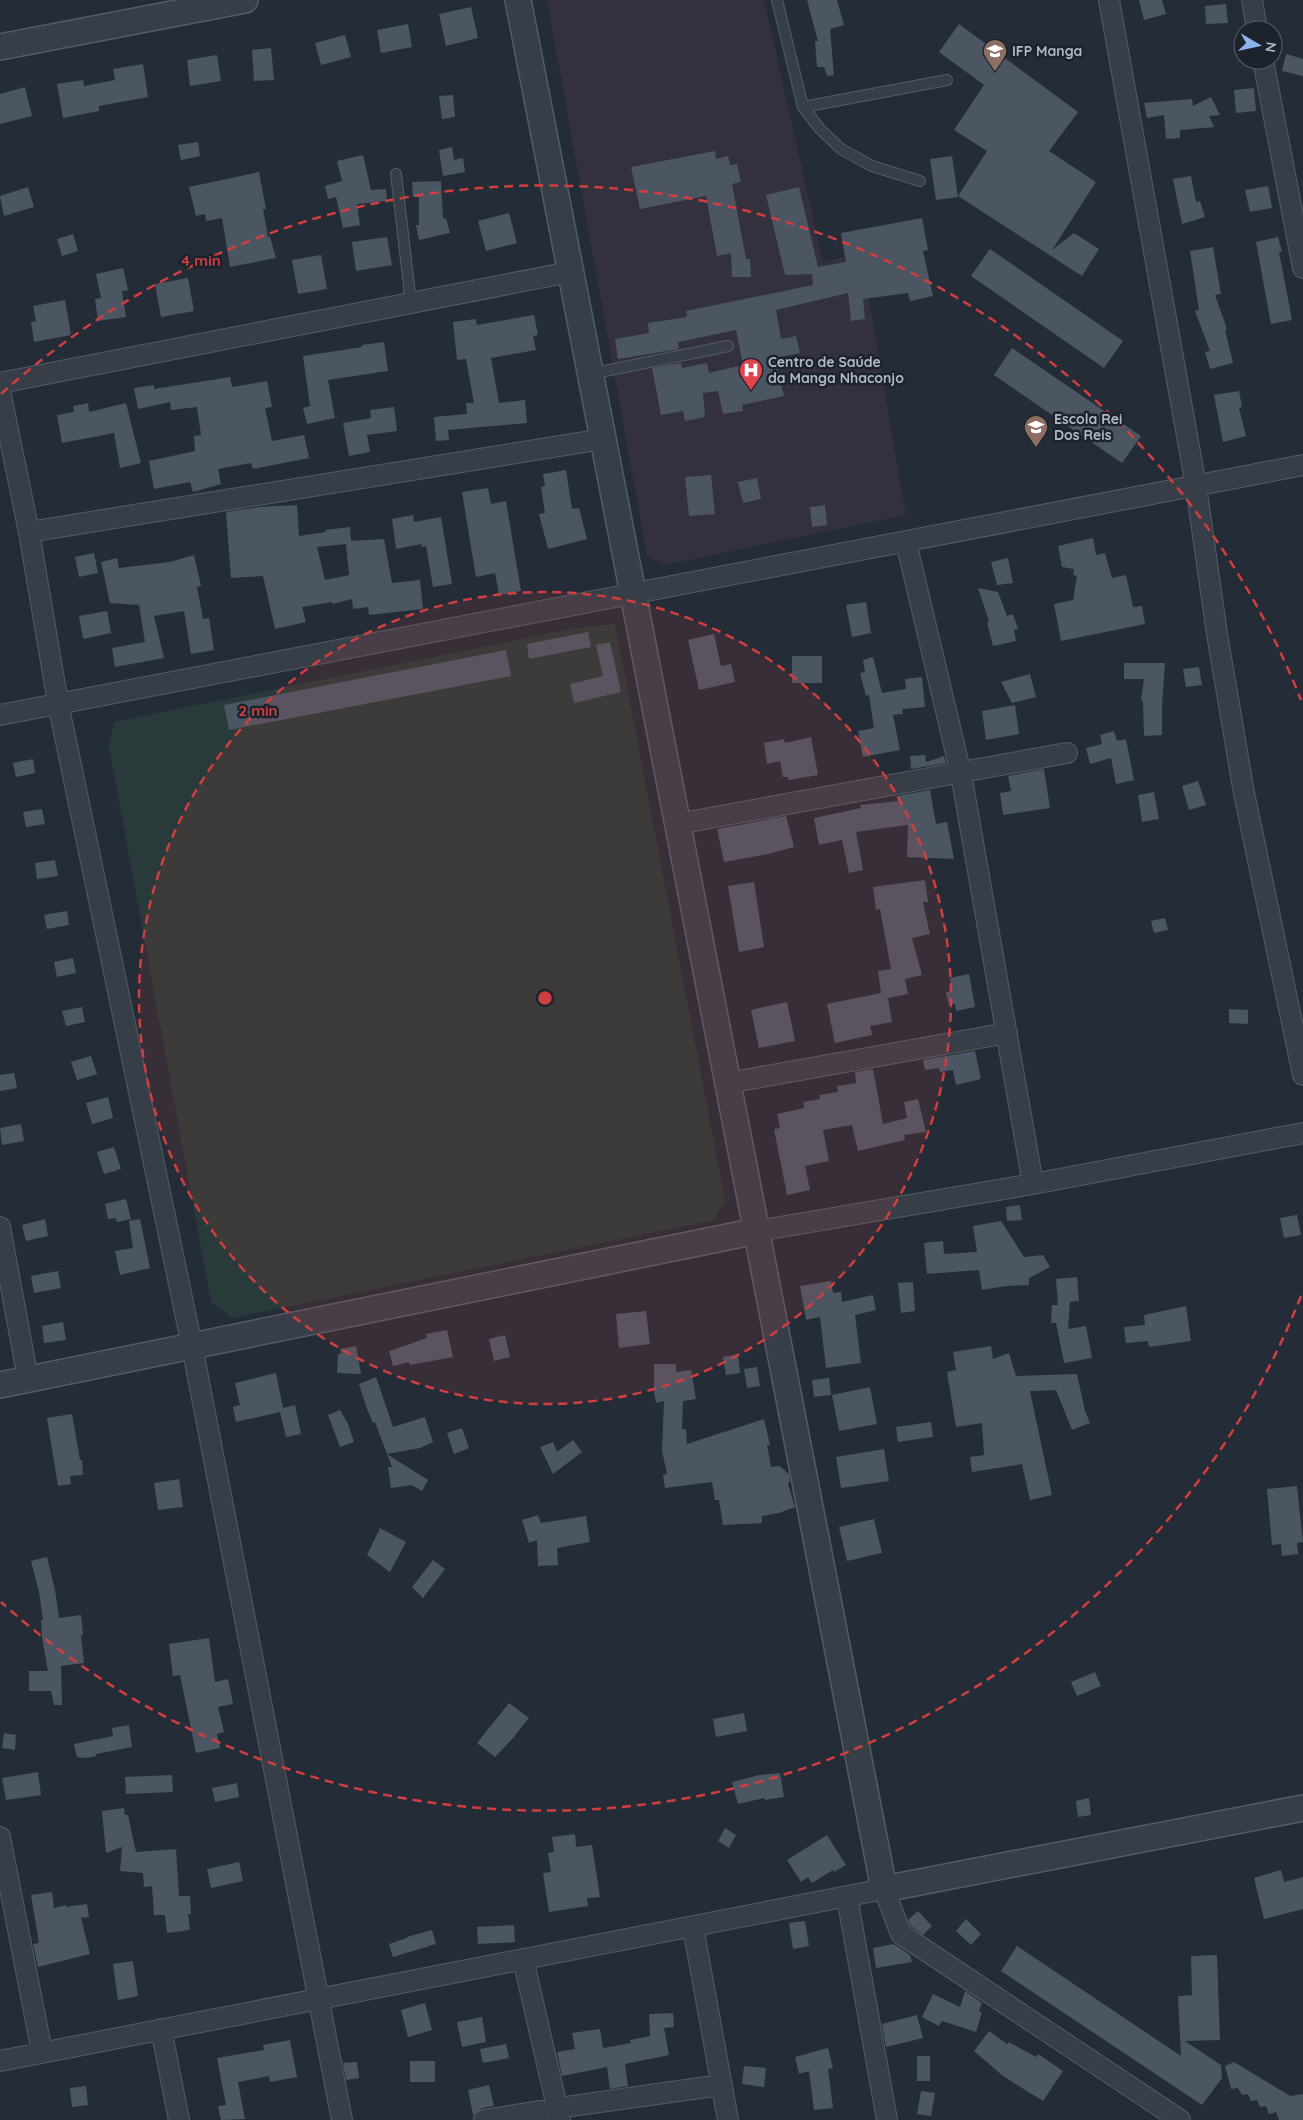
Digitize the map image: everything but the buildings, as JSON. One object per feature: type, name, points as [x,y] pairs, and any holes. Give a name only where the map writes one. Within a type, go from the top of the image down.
[{"type":"street","points":[[0,47],[245,0]]},
{"type":"street","points":[[518,0],[884,1889],[901,1934],[1180,2120]]},
{"type":"street","points":[[1109,0],[1196,486],[1217,634],[1244,793],[1303,1075]]},
{"type":"street","points":[[1252,0],[1255,20]]},
{"type":"street","points":[[1265,70],[1303,268]]},
{"type":"street","points":[[0,383],[570,272]]},
{"type":"street","points":[[0,391],[29,532],[58,703],[192,1346],[342,2120]]},
{"type":"street","points":[[29,532],[603,439]]},
{"type":"street","points":[[0,715],[1303,466]]},
{"type":"street","points":[[906,542],[961,774],[1033,1184]]},
{"type":"street","points":[[677,824],[961,774],[1066,753]]},
{"type":"street","points":[[728,1083],[1006,1033]]},
{"type":"street","points":[[0,1385],[756,1232],[1033,1184],[1303,1133]]},
{"type":"street","points":[[0,1226],[28,1379]]},
{"type":"street","points":[[0,2061],[1303,1808]]},
{"type":"street","points":[[0,1837],[42,2052]]},
{"type":"street","points":[[847,1897],[887,2120]]},
{"type":"street","points":[[693,1926],[728,2120]]},
{"type":"street","points":[[523,1959],[559,2114]]},
{"type":"street","points":[[160,2029],[179,2120]]},
{"type":"street","points":[[484,2120],[559,2114],[722,2085]]},
{"type":"lane","points":[[777,0],[803,107],[820,129],[841,149],[872,166],[920,181]]},
{"type":"lane","points":[[803,107],[947,80]]},
{"type":"lane","points":[[396,174],[411,302]]},
{"type":"lane","points":[[590,374],[728,346]]},
{"type":"shaded area","name":"Centro de Saúde da Manga Nhaconjo","points":[[547,0],[764,0],[823,262],[845,257],[847,266],[863,263],[906,515],[666,565],[647,556]]},
{"type":"shaded area","points":[[615,624],[725,1200],[714,1220],[232,1318],[211,1302],[109,747],[114,722],[576,628]]},
{"type":"place","name":"IFP Manga","points":[[995,72]]},
{"type":"place","name":"Centro de Saúde da Manga Nhaconjo","points":[[751,391]]},
{"type":"place","name":"Escola Rei Dos Reis","points":[[1036,448]]}]
